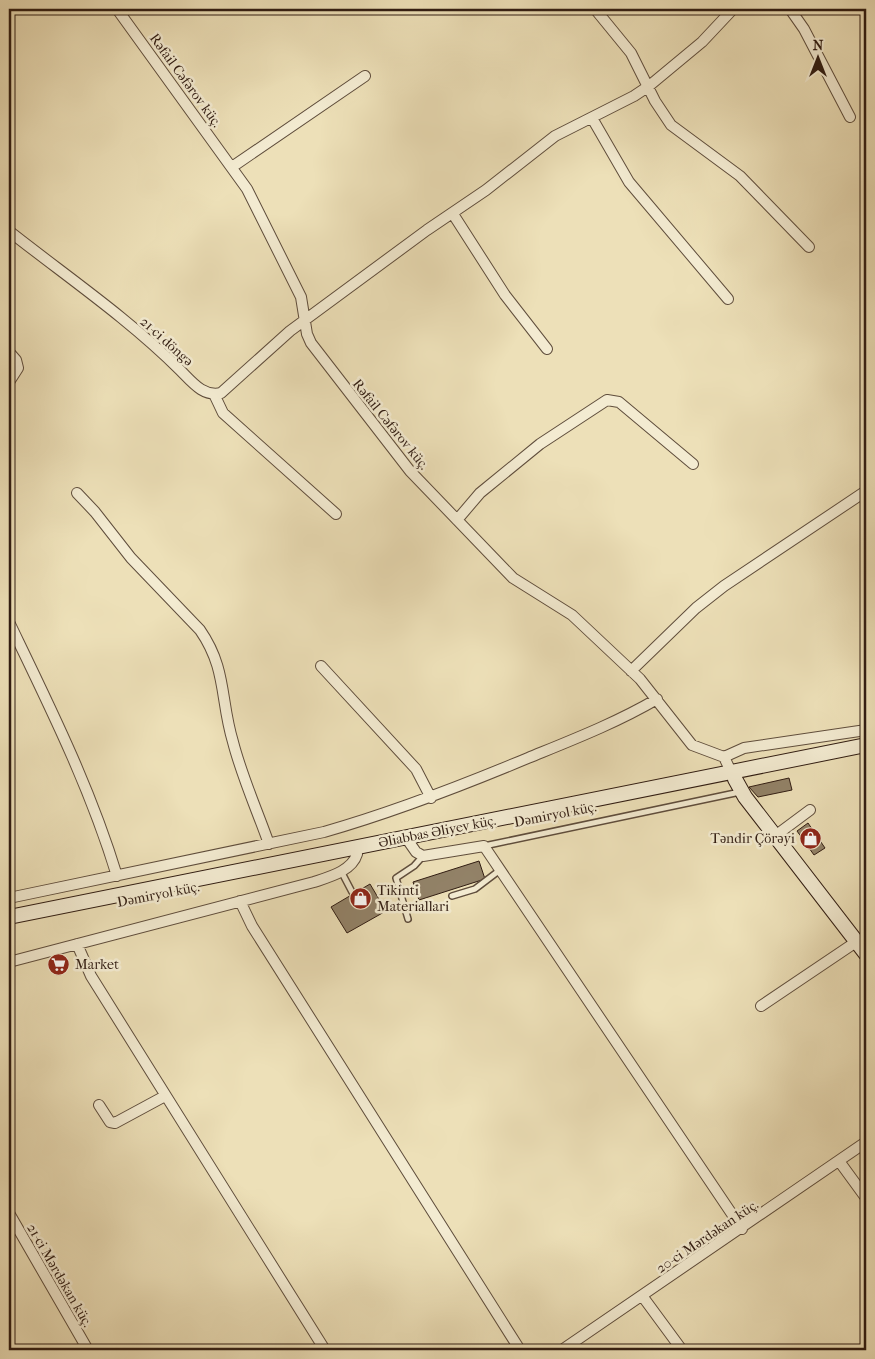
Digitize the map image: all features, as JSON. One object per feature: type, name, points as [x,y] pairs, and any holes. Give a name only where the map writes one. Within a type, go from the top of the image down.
[{"type":"main road","name":"Əliabbas Əliyev küç.","points":[[9,917],[733,775],[866,745]]},
{"type":"main road","name":"Dəmiryol küç.","points":[[9,924],[357,854],[733,775],[866,753]]},
{"type":"main road","points":[[733,775],[741,792],[866,954]]},
{"type":"street","name":"Rəfail Cəfərov küç.","points":[[117,9],[232,166],[263,220],[296,286],[303,303],[307,334],[311,342],[379,434],[410,471],[513,578],[572,615],[657,699],[692,745],[724,756]]},
{"type":"street","points":[[595,9],[632,53],[662,113],[671,125],[740,176],[809,247]]},
{"type":"street","points":[[336,514],[223,413],[214,394],[229,387],[276,342],[305,320],[427,230],[453,214],[555,136],[649,86],[696,48],[734,9]]},
{"type":"street","points":[[790,9],[804,30],[850,118]]},
{"type":"street","points":[[232,166],[365,76]]},
{"type":"street","points":[[592,118],[629,182],[728,298]]},
{"type":"street","points":[[453,214],[505,295],[547,349]]},
{"type":"street","name":"21-ci döngə","points":[[9,231],[162,352],[197,387],[205,393],[214,394]]},
{"type":"street","points":[[9,352],[16,360],[18,368],[9,382]]},
{"type":"street","points":[[457,520],[480,493],[533,449],[607,400],[619,402],[694,464]]},
{"type":"street","points":[[630,671],[696,608],[724,586],[866,491]]},
{"type":"street","points":[[77,492],[131,558],[200,630],[208,642],[219,666],[233,743],[270,844]]},
{"type":"street","points":[[9,622],[72,754],[98,819],[117,876]]},
{"type":"street","points":[[321,666],[416,769],[431,798]]},
{"type":"street","points":[[9,898],[270,844],[361,822],[431,798],[615,721],[657,699]]},
{"type":"street","points":[[733,775],[724,756],[744,748],[866,730]]},
{"type":"street","points":[[774,836],[810,810]]},
{"type":"street","points":[[409,842],[416,852],[423,856],[484,846],[742,1229]]},
{"type":"street","points":[[9,962],[314,882],[341,871],[356,858],[357,854]]},
{"type":"street","points":[[240,901],[252,926],[520,1350]]},
{"type":"street","points":[[761,1006],[856,942]]},
{"type":"street","points":[[77,944],[91,976],[325,1350]]},
{"type":"street","points":[[99,1106],[110,1122],[115,1123],[166,1096]]},
{"type":"street","name":"20-ci Mərdəkan küç.","points":[[562,1350],[742,1229],[866,1142]]},
{"type":"street","points":[[839,1161],[866,1198]]},
{"type":"street","name":"21-ci Mərdəkan küç.","points":[[9,1212],[88,1350]]},
{"type":"street","points":[[643,1296],[682,1350]]},
{"type":"lane","points":[[484,846],[741,792]]},
{"type":"lane","points":[[408,919],[396,878],[414,866],[423,856]]},
{"type":"lane","points":[[452,896],[475,889],[500,870]]},
{"type":"lane","points":[[341,871],[352,892]]},
{"type":"building","points":[[789,778],[792,790],[758,797],[749,787]]},
{"type":"building","points":[[808,823],[825,848],[814,855],[797,831]]},
{"type":"building","points":[[479,861],[485,879],[419,900],[413,882]]},
{"type":"building","points":[[370,884],[386,911],[347,933],[331,907]]},
{"type":"place","name":"Təndir Çörəyi","points":[[811,838]]},
{"type":"place","name":"Tikinti Materiallari","points":[[361,898]]},
{"type":"place","name":"Market","points":[[59,964]]}]
